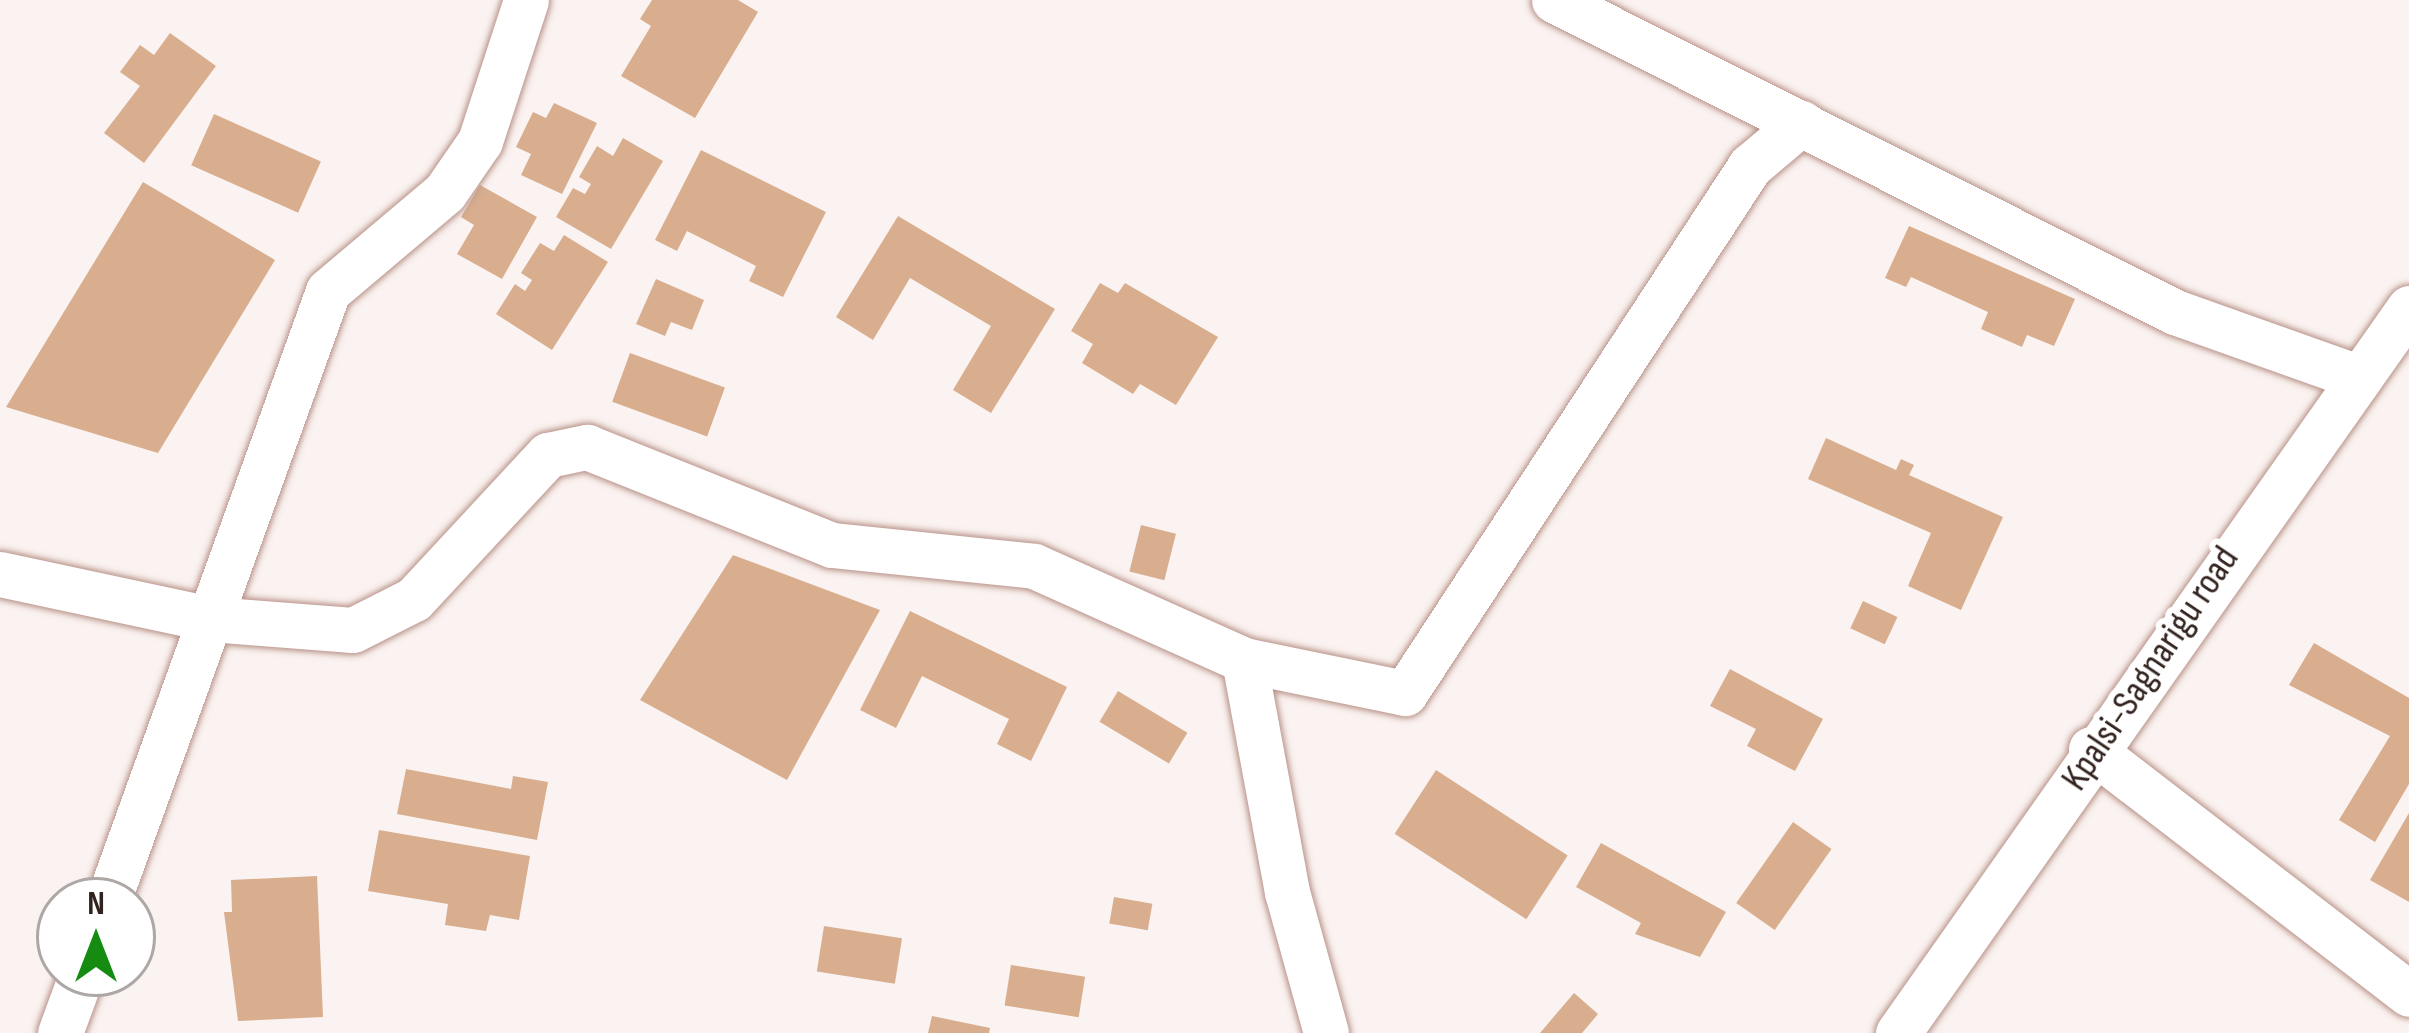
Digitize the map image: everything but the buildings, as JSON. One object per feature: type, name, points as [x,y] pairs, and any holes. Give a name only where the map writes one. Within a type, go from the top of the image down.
[{"type":"street","points":[[117,877],[328,291],[445,192],[469,158],[526,0]]},
{"type":"street","points":[[1554,0],[2175,312],[2360,378]]},
{"type":"street","points":[[0,574],[210,619],[353,630],[414,599],[548,455],[587,447],[832,545],[1034,566],[1244,660],[1405,694],[1750,166],[1801,122]]},
{"type":"street","name":"Kpalsi-Sagnarigu road","points":[[1893,1032],[2021,870],[2091,749],[2409,308]]},
{"type":"street","points":[[1244,660],[1287,892],[1326,1033]]},
{"type":"street","points":[[2091,749],[2409,994]]},
{"type":"street","points":[[60,1033],[73,997]]}]
